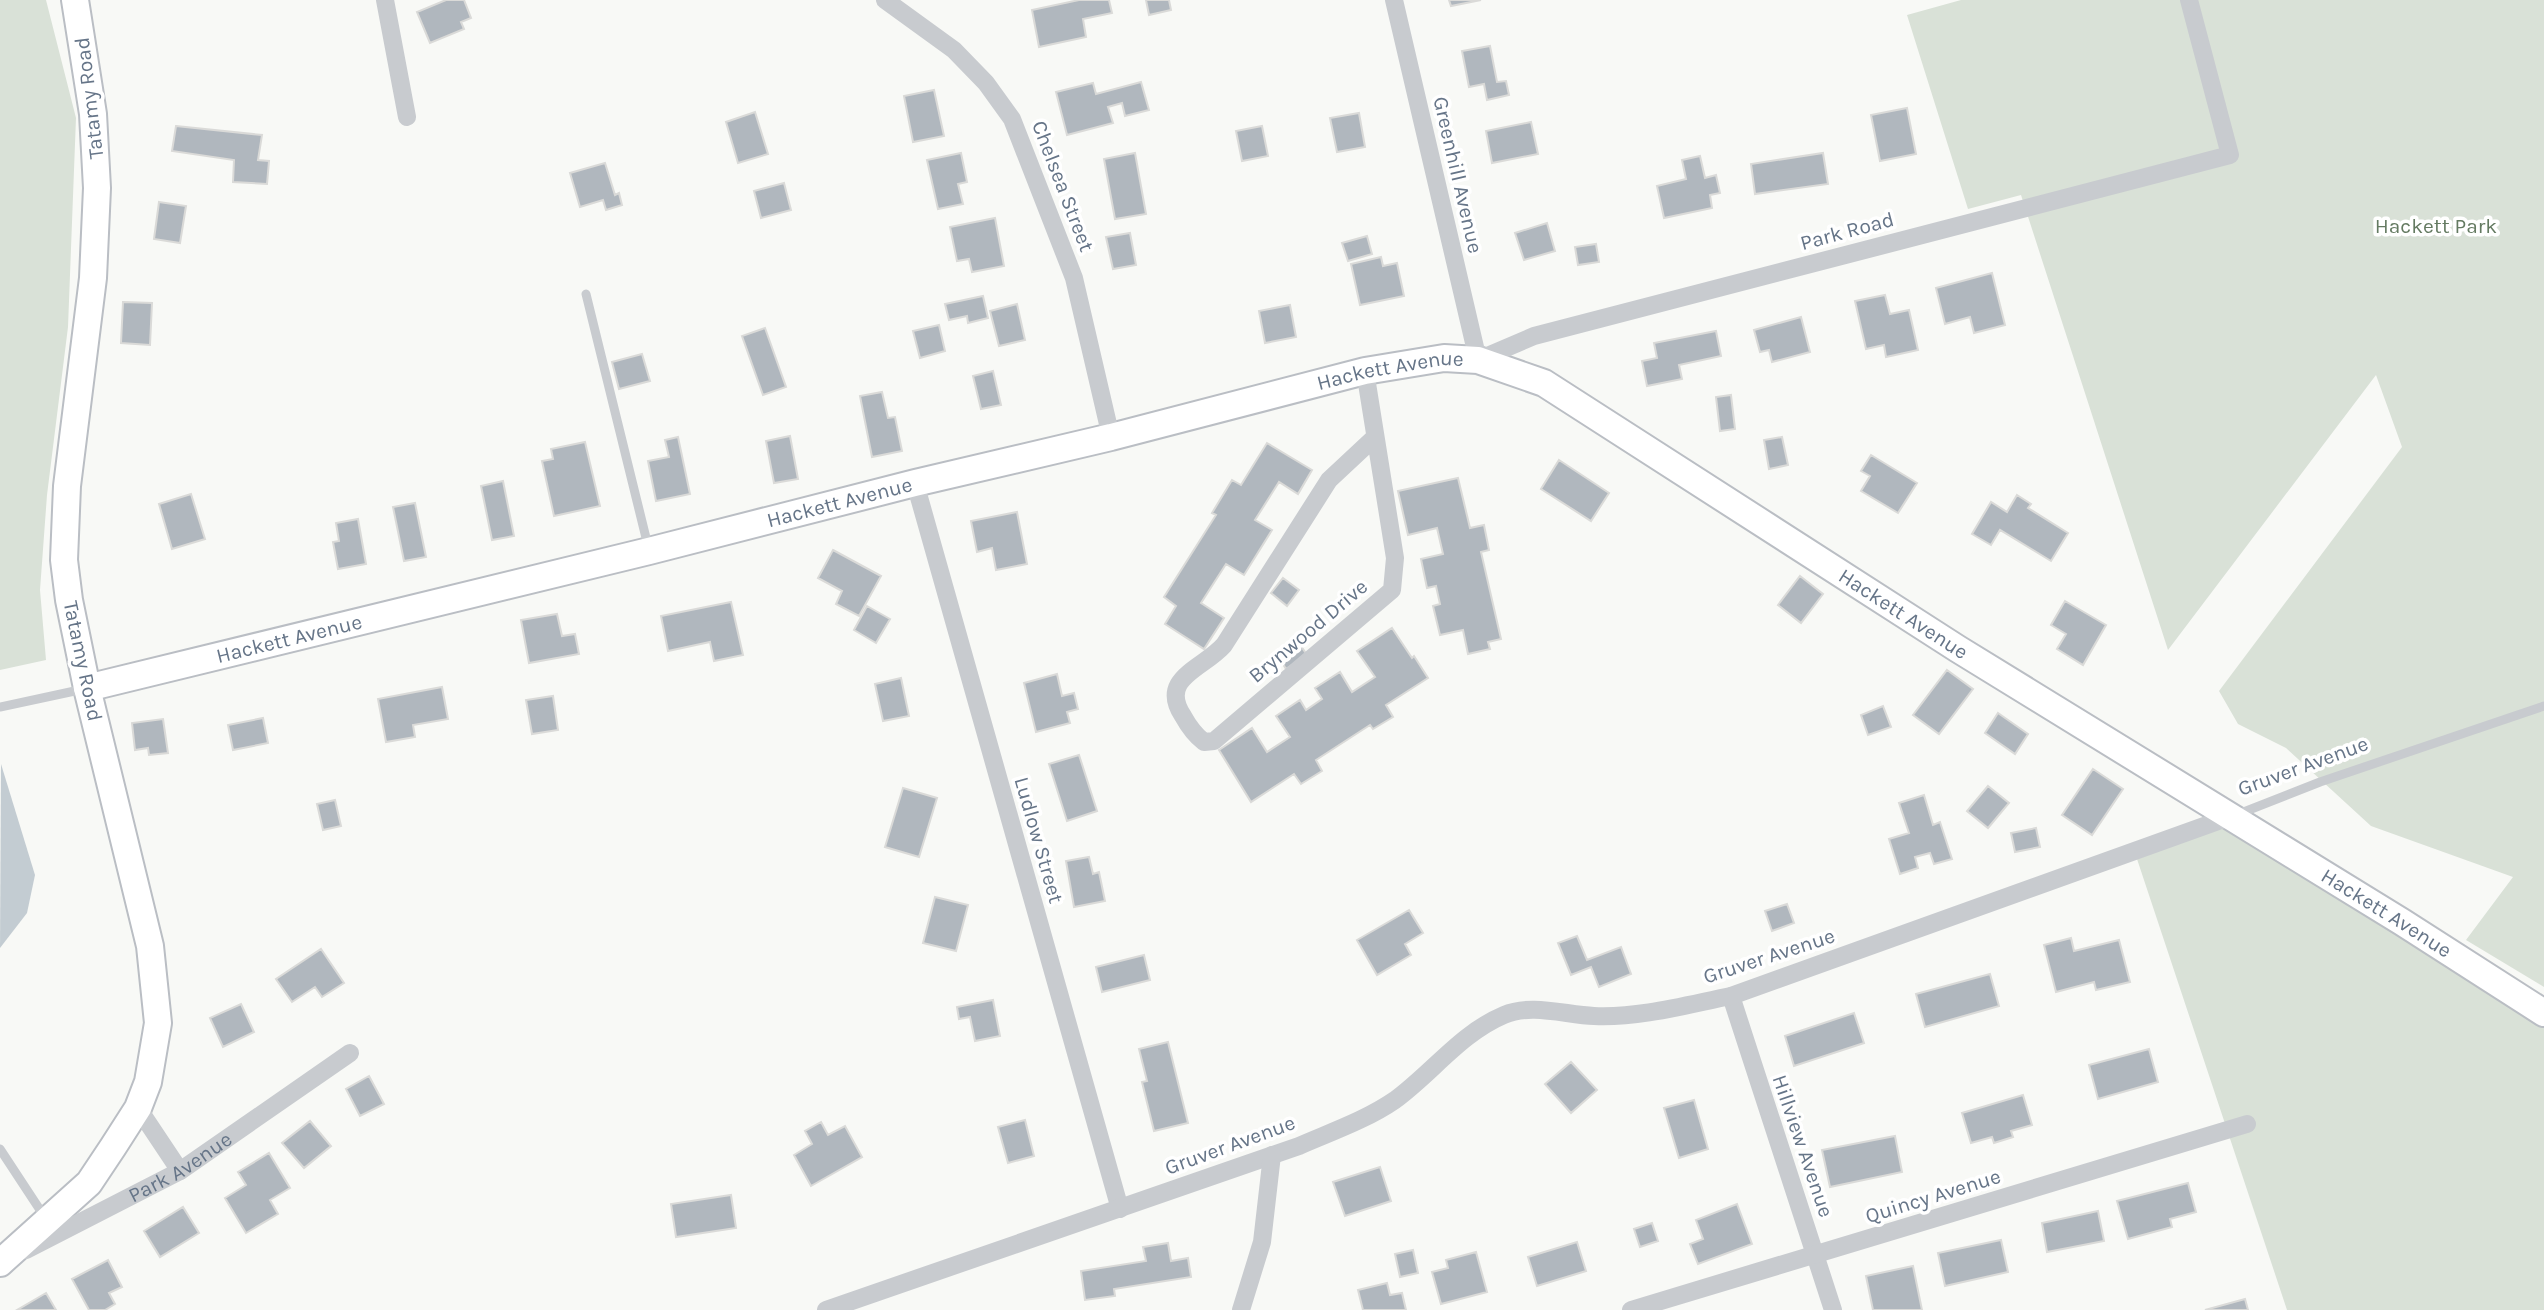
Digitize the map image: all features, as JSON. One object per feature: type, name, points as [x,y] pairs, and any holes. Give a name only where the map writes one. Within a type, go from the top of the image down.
[{"type":"main road","name":"Tatamy Road","points":[[0,1263],[89,1182],[138,1108],[148,1082],[158,1023],[150,946],[87,688],[69,600],[64,550],[67,486],[93,278],[97,188],[90,92],[75,0]]},
{"type":"main road","name":"Hackett Avenue","points":[[87,688],[1111,437],[1365,371],[1444,358],[1478,360],[1544,383],[1958,649],[2232,816],[2544,1013]]},
{"type":"street","points":[[384,0],[407,117]]},
{"type":"street","name":"Greenhill Avenue","points":[[1394,0],[1478,360]]},
{"type":"street","name":"Park Road","points":[[1478,360],[1534,336],[2230,155],[2189,0]]},
{"type":"street","name":"Chelsea Street","points":[[886,1],[954,50],[986,83],[1012,119],[1074,278],[1111,437]]},
{"type":"street","name":"Brynwood Drive","points":[[1365,371],[1395,558],[1392,590],[1214,741],[1204,742],[1194,734],[1177,707],[1174,697],[1177,685],[1224,645],[1329,480],[1374,438]]},
{"type":"street","name":"Ludlow Street","points":[[915,483],[1120,1209]]},
{"type":"street","name":"Gruver Avenue","points":[[826,1310],[1272,1155],[1371,1114],[1395,1100],[1472,1034],[1506,1014],[1546,1010],[1594,1016],[1630,1014],[1731,996],[2232,816]]},
{"type":"street","name":"Hillview Avenue","points":[[1731,996],[1833,1310]]},
{"type":"street","name":"Park Avenue","points":[[0,1263],[180,1171],[350,1053]]},
{"type":"street","points":[[138,1108],[180,1171]]},
{"type":"street","name":"Quincy Avenue","points":[[1632,1310],[2247,1124]]},
{"type":"street","points":[[1241,1310],[1262,1242],[1272,1155]]},
{"type":"lane","points":[[586,294],[649,551]]},
{"type":"lane","points":[[0,707],[87,688]]},
{"type":"lane","name":"Gruver Avenue","points":[[2232,816],[2320,782],[2544,706]]},
{"type":"lane","points":[[0,1149],[48,1220]]},
{"type":"green space","points":[[0,0],[46,0],[76,118],[68,327],[47,495],[40,590],[46,660],[0,670]]},
{"type":"green space","name":"Hackett Park","points":[[1961,0],[2544,0],[2544,987],[2466,940],[2513,877],[2371,826],[2286,748],[2238,724],[2219,691],[2402,447],[2376,375],[2168,650],[2021,195],[1968,209],[1907,15]]},
{"type":"green space","points":[[2232,816],[2544,1013],[2544,1310],[2287,1310],[2137,859]]},
{"type":"shaded area","points":[[1,764],[35,875],[27,913],[0,948]]},
{"type":"building","points":[[446,0],[464,0],[471,18],[461,22],[464,29],[430,43],[417,12]]},
{"type":"building","points":[[1079,0],[1109,0],[1112,13],[1083,19],[1086,37],[1039,47],[1032,10]]},
{"type":"building","points":[[1146,0],[1169,0],[1171,10],[1149,15]]},
{"type":"building","points":[[1449,0],[1481,0],[1451,6]]},
{"type":"building","points":[[1490,46],[1497,82],[1506,81],[1509,95],[1487,100],[1484,84],[1469,87],[1462,51]]},
{"type":"building","points":[[1141,82],[1149,110],[1125,116],[1122,103],[1108,107],[1113,123],[1067,135],[1056,92],[1093,83],[1096,94]]},
{"type":"building","points":[[934,90],[944,136],[913,142],[904,96]]},
{"type":"building","points":[[1907,108],[1916,154],[1880,161],[1871,115]]},
{"type":"building","points":[[755,112],[768,154],[738,163],[726,122]]},
{"type":"building","points":[[1359,113],[1365,147],[1337,152],[1330,118]]},
{"type":"building","points":[[1531,122],[1538,154],[1492,163],[1486,131]]},
{"type":"building","points":[[176,126],[262,135],[258,160],[269,161],[267,184],[233,182],[234,160],[172,151]]},
{"type":"building","points":[[1262,126],[1268,156],[1242,161],[1236,131]]},
{"type":"building","points":[[961,153],[967,182],[958,184],[963,204],[938,209],[927,160]]},
{"type":"building","points":[[1135,153],[1146,214],[1115,219],[1104,159]]},
{"type":"building","points":[[1823,153],[1828,184],[1755,194],[1751,164]]},
{"type":"building","points":[[1700,156],[1705,178],[1716,175],[1720,193],[1710,195],[1712,208],[1664,218],[1657,186],[1686,179],[1682,160]]},
{"type":"building","points":[[605,163],[615,195],[619,193],[622,205],[606,210],[603,200],[580,207],[570,173]]},
{"type":"building","points":[[784,183],[791,210],[761,218],[754,191]]},
{"type":"building","points":[[159,202],[186,206],[180,243],[154,239]]},
{"type":"building","points":[[995,218],[1004,266],[972,272],[969,259],[957,261],[950,227]]},
{"type":"building","points":[[1547,223],[1555,251],[1524,260],[1515,233]]},
{"type":"building","points":[[1130,233],[1136,265],[1113,269],[1106,237]]},
{"type":"building","points":[[1367,236],[1372,254],[1348,261],[1342,243]]},
{"type":"building","points":[[1596,244],[1599,262],[1578,265],[1575,247]]},
{"type":"building","points":[[1381,257],[1383,266],[1397,263],[1404,296],[1360,305],[1351,264]]},
{"type":"building","points":[[1992,273],[2005,325],[1974,333],[1970,317],[1945,324],[1936,288]]},
{"type":"building","points":[[1885,295],[1890,314],[1909,310],[1918,350],[1886,357],[1884,345],[1866,349],[1855,301]]},
{"type":"building","points":[[983,296],[988,318],[968,323],[967,316],[949,320],[945,304]]},
{"type":"building","points":[[123,302],[152,303],[150,345],[121,343]]},
{"type":"building","points":[[1017,304],[1025,340],[999,346],[990,311]]},
{"type":"building","points":[[1290,305],[1296,337],[1265,343],[1259,311]]},
{"type":"building","points":[[1801,317],[1810,352],[1772,362],[1769,350],[1760,352],[1754,330]]},
{"type":"building","points":[[939,325],[945,351],[920,358],[913,331]]},
{"type":"building","points":[[765,328],[786,387],[763,395],[742,336]]},
{"type":"building","points":[[1716,331],[1721,356],[1679,365],[1682,379],[1647,386],[1642,361],[1657,358],[1654,343]]},
{"type":"building","points":[[642,354],[650,381],[619,389],[612,362]]},
{"type":"building","points":[[993,371],[1001,405],[981,409],[973,376]]},
{"type":"building","points":[[882,392],[888,418],[895,417],[902,451],[872,457],[860,396]]},
{"type":"building","points":[[1731,395],[1735,429],[1720,431],[1716,397]]},
{"type":"building","points":[[790,436],[798,479],[774,483],[766,441]]},
{"type":"building","points":[[678,437],[690,494],[656,501],[648,461],[669,457],[665,440]]},
{"type":"building","points":[[1782,437],[1788,465],[1769,469],[1764,440]]},
{"type":"building","points":[[585,442],[600,506],[554,516],[542,461],[553,459],[551,449]]},
{"type":"building","points":[[1267,443],[1312,470],[1298,494],[1279,482],[1255,520],[1272,530],[1244,575],[1226,564],[1201,603],[1224,618],[1204,649],[1165,624],[1176,606],[1164,597],[1216,515],[1212,513],[1232,480],[1241,485]]},
{"type":"building","points":[[1871,455],[1917,483],[1898,513],[1861,491],[1870,476],[1861,471]]},
{"type":"building","points":[[1559,460],[1609,493],[1591,521],[1541,489]]},
{"type":"building","points":[[1458,478],[1470,528],[1484,525],[1489,550],[1481,552],[1501,639],[1488,642],[1490,649],[1468,654],[1463,630],[1440,635],[1433,606],[1440,604],[1436,586],[1427,588],[1421,559],[1443,554],[1437,528],[1408,535],[1398,491]]},
{"type":"building","points":[[503,481],[514,536],[492,540],[481,486]]},
{"type":"building","points":[[191,494],[205,539],[172,549],[159,504]]},
{"type":"building","points":[[2017,495],[2031,504],[2028,508],[2068,533],[2051,561],[2000,530],[1991,545],[1972,534],[1991,502],[2007,512]]},
{"type":"building","points":[[415,503],[426,557],[404,561],[393,507]]},
{"type":"building","points":[[1017,512],[1027,564],[996,570],[992,548],[977,552],[971,521]]},
{"type":"building","points":[[358,519],[366,564],[338,569],[333,542],[339,541],[336,523]]},
{"type":"building","points":[[833,550],[881,576],[859,616],[836,604],[842,591],[818,578]]},
{"type":"building","points":[[1800,576],[1823,594],[1801,623],[1778,605]]},
{"type":"building","points":[[1283,578],[1299,590],[1287,606],[1271,593]]},
{"type":"building","points":[[2065,601],[2106,625],[2083,665],[2057,649],[2066,634],[2051,625]]},
{"type":"building","points":[[731,602],[743,655],[714,661],[710,642],[668,651],[661,616]]},
{"type":"building","points":[[867,606],[890,619],[876,643],[854,630]]},
{"type":"building","points":[[557,614],[562,636],[575,634],[579,654],[529,663],[521,620]]},
{"type":"building","points":[[1392,628],[1428,678],[1386,705],[1393,717],[1373,729],[1370,725],[1316,760],[1322,771],[1301,784],[1294,774],[1251,802],[1219,750],[1252,728],[1267,752],[1290,737],[1276,716],[1300,700],[1306,710],[1322,699],[1315,688],[1340,672],[1352,692],[1375,677],[1357,651]]},
{"type":"building","points":[[1297,640],[1307,655],[1286,669],[1277,654]]},
{"type":"building","points":[[1947,670],[1973,689],[1939,734],[1913,715]]},
{"type":"building","points":[[1057,674],[1062,696],[1074,693],[1078,709],[1067,712],[1070,723],[1036,732],[1024,683]]},
{"type":"building","points":[[901,678],[909,716],[883,721],[875,684]]},
{"type":"building","points":[[442,687],[448,719],[413,725],[415,737],[386,742],[378,699]]},
{"type":"building","points":[[553,696],[558,730],[532,734],[526,700]]},
{"type":"building","points":[[1883,706],[1891,727],[1868,735],[1861,715]]},
{"type":"building","points":[[1998,713],[2028,734],[2015,754],[1985,733]]},
{"type":"building","points":[[263,718],[268,743],[233,750],[228,725]]},
{"type":"building","points":[[163,719],[168,753],[149,755],[148,748],[135,750],[132,723]]},
{"type":"building","points":[[1079,755],[1097,811],[1067,821],[1049,764]]},
{"type":"building","points":[[2093,769],[2123,789],[2092,835],[2062,815]]},
{"type":"building","points":[[1988,786],[2009,803],[1988,828],[1967,811]]},
{"type":"building","points":[[903,788],[937,798],[919,857],[885,847]]},
{"type":"building","points":[[1924,795],[1933,825],[1940,822],[1952,859],[1934,864],[1930,853],[1915,857],[1918,868],[1900,874],[1889,839],[1909,833],[1899,803]]},
{"type":"building","points":[[335,800],[341,826],[323,830],[317,804]]},
{"type":"building","points":[[2036,828],[2040,847],[2015,852],[2011,833]]},
{"type":"building","points":[[1089,857],[1093,874],[1099,872],[1105,901],[1074,907],[1066,861]]},
{"type":"building","points":[[935,897],[968,905],[956,951],[923,943]]},
{"type":"building","points":[[1787,904],[1794,923],[1772,931],[1765,911]]},
{"type":"building","points":[[1409,910],[1423,933],[1405,944],[1411,955],[1377,975],[1357,940]]},
{"type":"building","points":[[1577,936],[1587,960],[1621,947],[1631,974],[1599,987],[1591,967],[1571,975],[1558,943]]},
{"type":"building","points":[[2071,938],[2074,951],[2119,940],[2130,982],[2096,990],[2094,982],[2056,992],[2044,945]]},
{"type":"building","points":[[321,949],[344,983],[322,997],[315,987],[292,1002],[276,979]]},
{"type":"building","points":[[1144,955],[1150,980],[1102,992],[1096,967]]},
{"type":"building","points":[[1990,974],[1999,1006],[1925,1027],[1916,994]]},
{"type":"building","points":[[993,1000],[1000,1036],[975,1041],[970,1017],[959,1019],[957,1007]]},
{"type":"building","points":[[241,1004],[254,1032],[223,1047],[210,1018]]},
{"type":"building","points":[[1854,1013],[1864,1043],[1794,1066],[1785,1036]]},
{"type":"building","points":[[1168,1042],[1188,1123],[1154,1131],[1142,1082],[1147,1081],[1139,1049]]},
{"type":"building","points":[[2149,1049],[2158,1082],[2098,1099],[2089,1065]]},
{"type":"building","points":[[1571,1062],[1597,1090],[1571,1113],[1545,1084]]},
{"type":"building","points":[[369,1076],[384,1104],[360,1116],[346,1089]]},
{"type":"building","points":[[2023,1095],[2032,1125],[2011,1131],[2013,1137],[1994,1143],[1992,1137],[1971,1143],[1962,1113]]},
{"type":"building","points":[[1694,1100],[1708,1149],[1679,1158],[1664,1108]]},
{"type":"building","points":[[1025,1120],[1034,1156],[1008,1163],[998,1127]]},
{"type":"building","points":[[310,1121],[331,1146],[304,1168],[282,1143]]},
{"type":"building","points":[[821,1122],[828,1135],[845,1126],[862,1157],[811,1186],[794,1155],[812,1144],[805,1131]]},
{"type":"building","points":[[1895,1136],[1902,1172],[1830,1187],[1822,1150]]},
{"type":"building","points":[[269,1153],[290,1188],[270,1200],[278,1214],[246,1233],[225,1198],[246,1185],[238,1172]]},
{"type":"building","points":[[1380,1167],[1391,1201],[1345,1216],[1333,1182]]},
{"type":"building","points":[[2188,1183],[2196,1212],[2170,1219],[2172,1227],[2128,1239],[2117,1201]]},
{"type":"building","points":[[731,1195],[736,1228],[676,1237],[671,1204]]},
{"type":"building","points":[[1737,1204],[1752,1244],[1698,1264],[1690,1244],[1703,1239],[1696,1220]]},
{"type":"building","points":[[183,1207],[199,1233],[160,1257],[144,1231]]},
{"type":"building","points":[[2098,1211],[2104,1241],[2047,1252],[2042,1223]]},
{"type":"building","points":[[1652,1223],[1658,1241],[1640,1247],[1634,1229]]},
{"type":"building","points":[[2001,1240],[2008,1272],[1945,1286],[1938,1253]]},
{"type":"building","points":[[1577,1242],[1586,1271],[1537,1286],[1528,1257]]},
{"type":"building","points":[[1168,1243],[1171,1261],[1188,1258],[1191,1277],[1114,1289],[1115,1296],[1085,1300],[1081,1271],[1146,1261],[1143,1247]]},
{"type":"building","points":[[1413,1250],[1418,1273],[1400,1277],[1395,1254]]},
{"type":"building","points":[[1476,1252],[1487,1292],[1441,1304],[1432,1272],[1448,1268],[1446,1260]]},
{"type":"building","points":[[108,1260],[122,1287],[109,1293],[115,1304],[105,1310],[89,1310],[72,1279]]},
{"type":"building","points":[[1913,1266],[1922,1310],[1873,1310],[1866,1276]]},
{"type":"building","points":[[1387,1283],[1390,1295],[1402,1293],[1406,1310],[1363,1310],[1358,1290]]},
{"type":"building","points":[[46,1293],[56,1310],[17,1310]]},
{"type":"building","points":[[2245,1299],[2248,1310],[2205,1310]]}]
